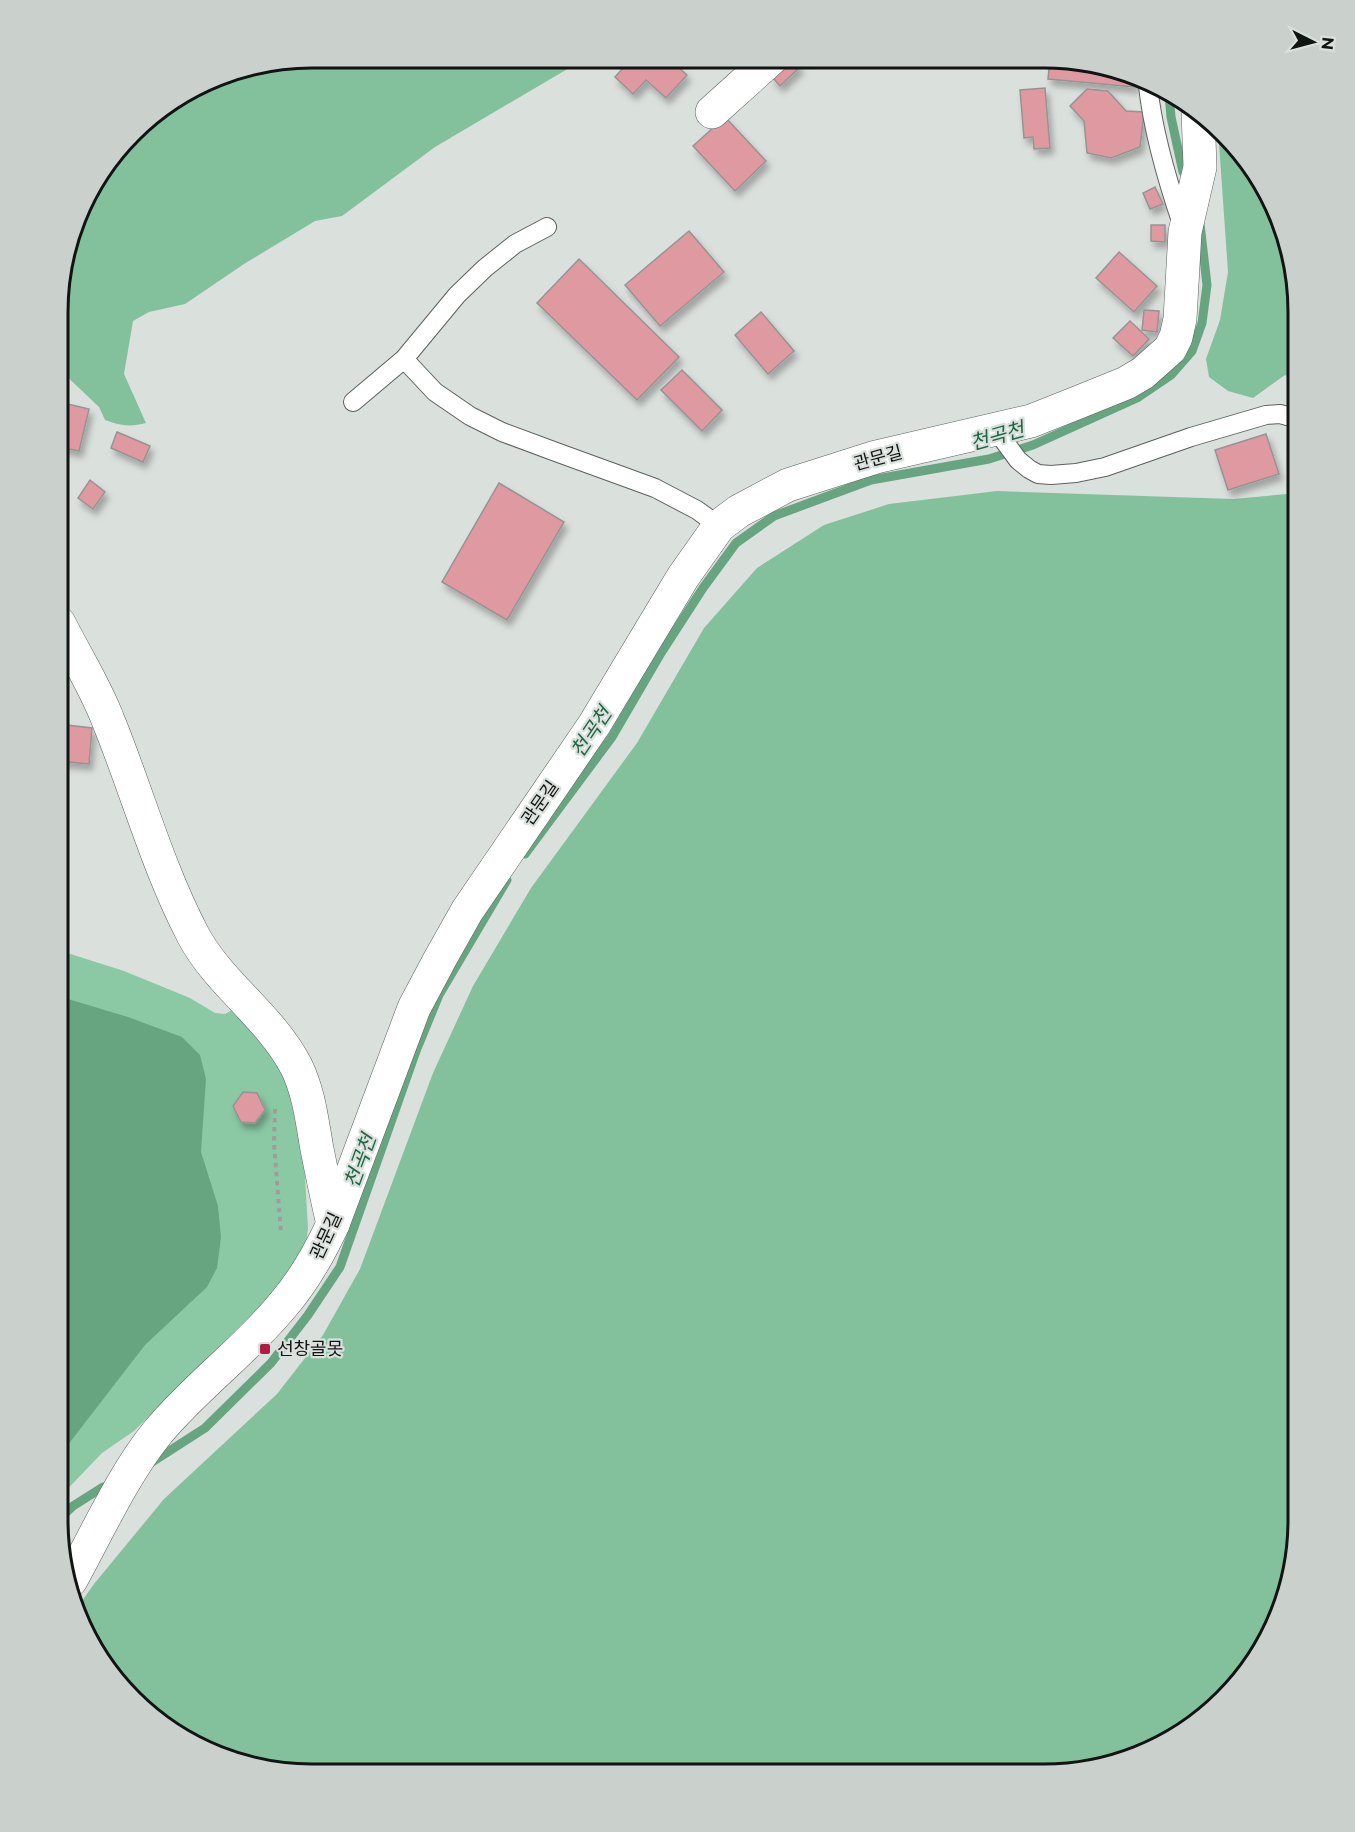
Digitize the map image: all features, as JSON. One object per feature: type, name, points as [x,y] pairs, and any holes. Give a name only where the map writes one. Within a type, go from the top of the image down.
[{"type":"street","points":[[712,112],[760,68]]},
{"type":"street","name":"관문길","points":[[74,1575],[136,1463],[155,1435],[178,1408],[282,1307],[320,1252],[333,1224],[414,1008],[440,959],[467,911],[594,725],[683,577],[719,526],[749,505],[788,485],[876,457],[1002,437],[1030,421],[1126,383],[1143,373],[1170,348],[1176,337],[1180,319],[1185,231],[1200,167],[1198,123]]},
{"type":"street","points":[[68,640],[108,718],[153,845],[194,936],[213,966],[271,1032],[296,1065],[309,1102],[333,1224]]},
{"type":"lane","points":[[1148,92],[1149,104],[1164,162],[1185,231]]},
{"type":"lane","points":[[353,402],[404,359],[456,295],[485,268],[515,244],[547,227]]},
{"type":"lane","points":[[404,359],[435,392],[470,416],[545,448],[655,488],[698,510],[719,526]]},
{"type":"lane","points":[[1002,437],[1018,460],[1038,474],[1076,473],[1105,467],[1191,437],[1266,415],[1288,416]]},
{"type":"path","points":[[281,1232],[274,1121],[279,1093],[296,1065]]},
{"type":"shaded area","points":[[296,68],[569,68],[435,147],[342,216],[315,221],[244,264],[185,304],[149,312],[133,321],[124,374],[146,423],[116,424],[105,420],[99,407],[68,378],[68,296],[72,264],[80,233],[100,190],[128,151],[163,118],[189,100],[233,80],[264,72]]},
{"type":"shaded area","points":[[1219,142],[1237,163],[1255,190],[1275,233],[1283,264],[1288,312],[1288,377],[1285,375],[1253,398],[1228,391],[1209,377],[1206,359],[1220,320],[1228,272]]},
{"type":"shaded area","points":[[997,491],[1233,499],[1288,494],[1288,1520],[1283,1568],[1275,1599],[1255,1642],[1237,1669],[1216,1693],[1166,1732],[1122,1752],[1091,1760],[1059,1764],[296,1764],[264,1760],[233,1752],[189,1732],[151,1704],[118,1669],[100,1642],[81,1602],[164,1499],[277,1394],[323,1335],[360,1269],[433,1073],[473,986],[531,888],[637,743],[704,628],[757,568],[824,525],[889,504]]},
{"type":"shaded area","points":[[68,953],[124,971],[190,998],[215,1013],[225,1014],[234,1009],[283,1063],[303,1143],[308,1228],[306,1246],[298,1265],[271,1295],[134,1431],[102,1453],[68,1489]]},
{"type":"shaded area","points":[[68,999],[128,1017],[182,1037],[200,1055],[206,1079],[201,1152],[218,1206],[221,1237],[217,1268],[207,1287],[145,1345],[68,1445]]},
{"type":"building","points":[[623,68],[679,68],[687,75],[666,98],[646,80],[633,94],[615,77]]},
{"type":"building","points":[[782,68],[799,68],[780,86],[772,77]]},
{"type":"building","points":[[1049,68],[1059,68],[1091,72],[1135,85],[1135,87],[1048,79]]},
{"type":"building","points":[[1045,88],[1050,148],[1034,149],[1033,137],[1024,138],[1020,90]]},
{"type":"building","points":[[1087,89],[1108,91],[1126,111],[1144,112],[1140,147],[1111,158],[1087,153],[1084,121],[1070,106]]},
{"type":"building","points":[[725,117],[766,161],[735,191],[693,146]]},
{"type":"building","points":[[1155,187],[1163,204],[1150,209],[1143,193]]},
{"type":"building","points":[[1151,225],[1165,225],[1165,242],[1151,241]]},
{"type":"building","points":[[689,231],[724,272],[660,326],[625,285]]},
{"type":"building","points":[[1119,252],[1157,286],[1134,312],[1096,278]]},
{"type":"building","points":[[579,259],[679,357],[637,400],[537,303]]},
{"type":"building","points":[[1144,310],[1159,311],[1157,332],[1142,330]]},
{"type":"building","points":[[761,312],[794,351],[768,374],[735,335]]},
{"type":"building","points":[[1130,321],[1149,339],[1133,356],[1113,338]]},
{"type":"building","points":[[682,370],[722,410],[702,431],[661,390]]},
{"type":"building","points":[[68,404],[89,409],[79,451],[68,449]]},
{"type":"building","points":[[117,432],[150,446],[143,462],[111,448]]},
{"type":"building","points":[[1266,434],[1279,474],[1228,490],[1215,450]]},
{"type":"building","points":[[90,480],[105,492],[93,509],[78,498]]},
{"type":"building","points":[[499,483],[564,522],[507,620],[442,582]]},
{"type":"building","points":[[68,725],[92,728],[89,764],[68,762]]},
{"type":"building","points":[[243,1092],[257,1093],[265,1110],[255,1123],[241,1122],[233,1106]]},
{"type":"waterway","name":"천곡천","points":[[1170,103],[1183,172]]},
{"type":"waterway","name":"천곡천","points":[[525,854],[612,737],[661,653],[703,588],[736,543],[774,516],[871,480],[989,459],[1033,445],[1137,398],[1171,375],[1192,351],[1202,323],[1207,285],[1200,224]]},
{"type":"waterway","name":"천곡천","points":[[149,1464],[205,1428],[271,1363],[308,1315],[340,1267],[416,1051],[439,995],[507,880]]},
{"type":"waterway","name":"천곡천","points":[[68,1511],[103,1487]]},
{"type":"place","name":"선창골못","points":[[265,1349]]}]
